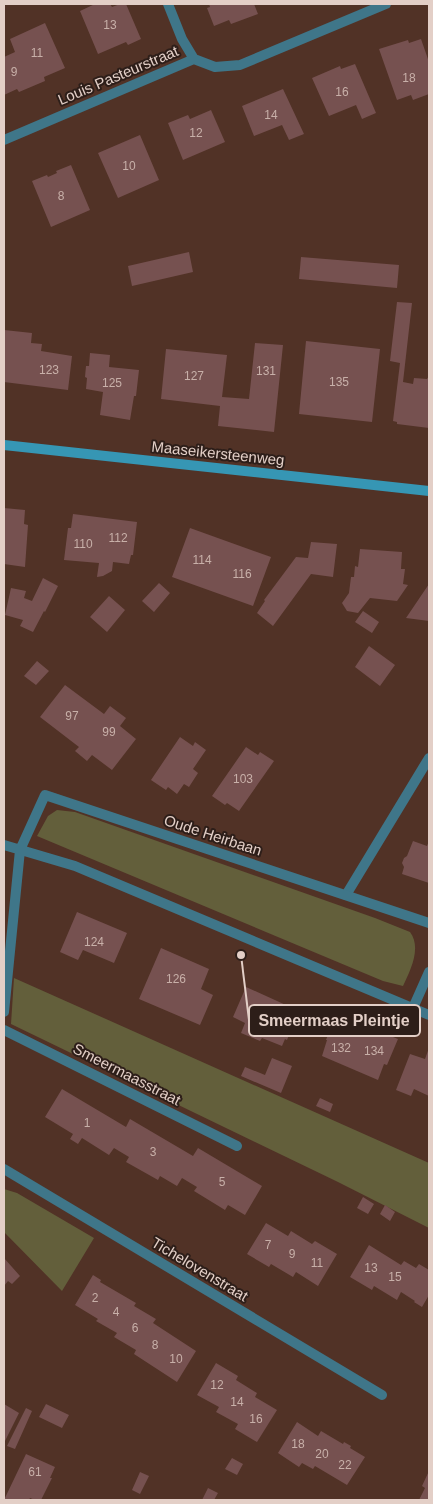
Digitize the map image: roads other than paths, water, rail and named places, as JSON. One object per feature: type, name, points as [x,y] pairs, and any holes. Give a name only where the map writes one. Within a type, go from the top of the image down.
[{"type":"main road","name":"Maaseikersteenweg","points":[[4,445],[429,491]]},
{"type":"street","points":[[168,4],[182,39],[194,59]]},
{"type":"street","name":"Louis Pasteurstraat","points":[[4,140],[194,59],[215,67],[240,65],[386,4]]},
{"type":"street","points":[[346,895],[429,758]]},
{"type":"street","name":"Oude Heirbaan","points":[[20,850],[45,795],[429,923]]},
{"type":"street","points":[[4,845],[75,866],[429,1015]]},
{"type":"street","points":[[4,1012],[20,850]]},
{"type":"street","points":[[414,1008],[429,972]]},
{"type":"street","name":"Smeermaasstraat","points":[[4,1030],[237,1146]]},
{"type":"street","name":"Tichelovenstraat","points":[[4,1169],[382,1395]]},
{"type":"place","name":"Smeermaas Pleintje","points":[[241,955]]}]
